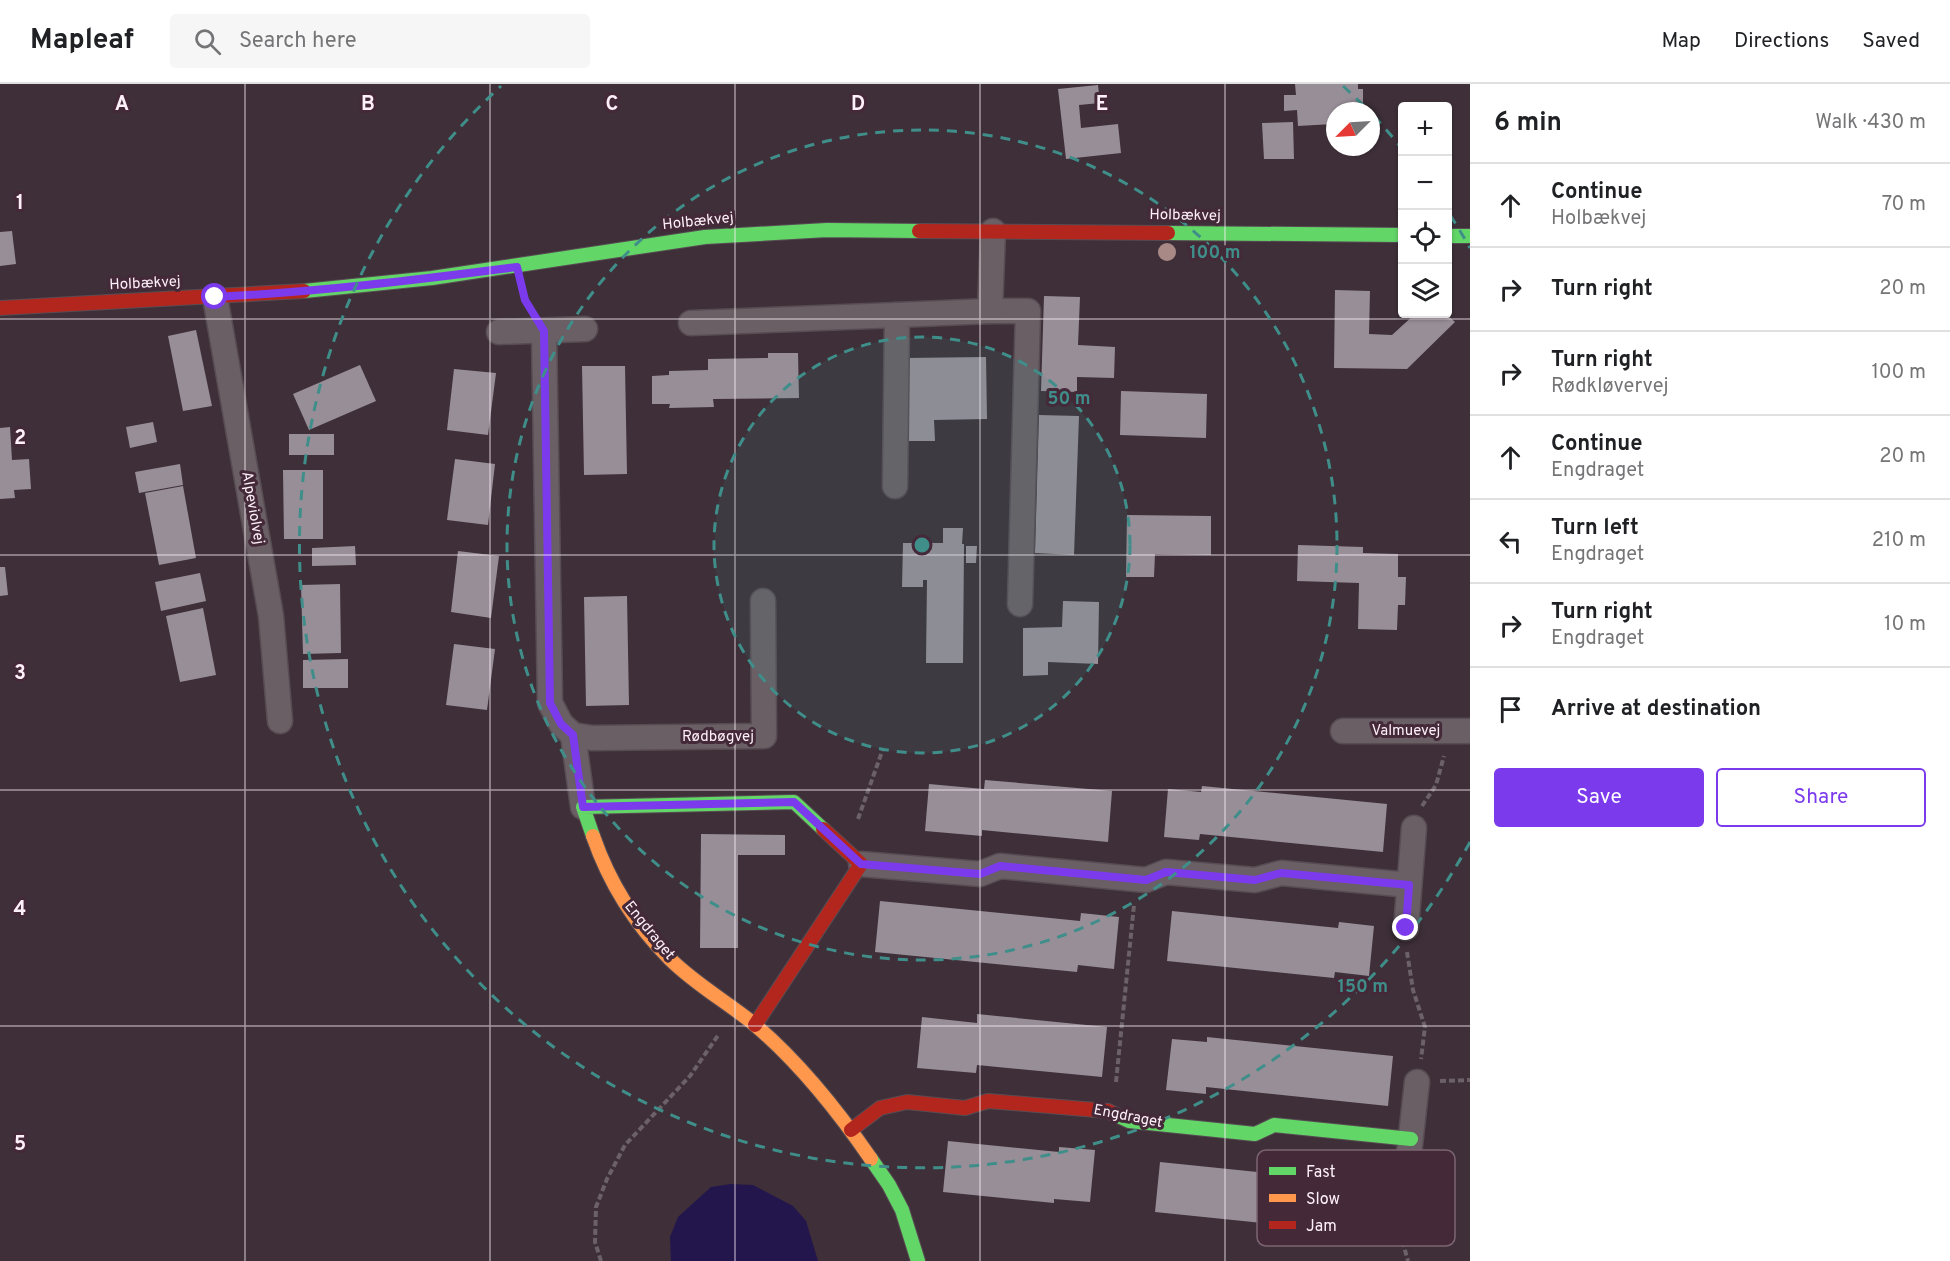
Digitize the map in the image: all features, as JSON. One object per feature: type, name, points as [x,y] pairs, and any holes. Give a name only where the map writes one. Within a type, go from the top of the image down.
[{"type":"street","name":"Holbækvej","points":[[0,308],[297,293],[517,267],[664,242],[736,234],[827,230],[1398,235]]},
{"type":"street","points":[[990,311],[993,231]]},
{"type":"street","points":[[1452,236],[1470,236]]},
{"type":"street","name":"Alpeviolvej","points":[[215,297],[271,616],[280,721]]},
{"type":"street","points":[[691,323],[1028,311],[1020,604]]},
{"type":"street","points":[[895,486],[897,315]]},
{"type":"street","points":[[499,332],[585,330]]},
{"type":"street","points":[[544,331],[550,703],[561,724],[573,735]]},
{"type":"street","name":"Rødbøgvej","points":[[573,735],[592,738],[764,736],[763,601]]},
{"type":"street","name":"Valmuevej","points":[[1343,731],[1459,731]]},
{"type":"street","name":"Engdraget","points":[[573,735],[583,807],[602,862],[631,913],[671,960],[755,1025],[806,1076],[851,1130],[889,1185],[902,1210],[918,1261]]},
{"type":"street","points":[[583,807],[794,802],[861,864],[980,874],[1000,866],[1146,880],[1166,872],[1255,880],[1281,873],[1409,885]]},
{"type":"street","points":[[1406,928],[1414,828]]},
{"type":"street","points":[[755,1025],[861,864]]},
{"type":"street","points":[[1410,1150],[1417,1082]]},
{"type":"street","name":"Engdraget","points":[[851,1130],[880,1108],[908,1102],[965,1108],[988,1101],[1108,1111],[1129,1121],[1255,1134],[1274,1125],[1412,1139]]},
{"type":"path","points":[[1414,828],[1420,821],[1423,804],[1436,784],[1459,731]]},
{"type":"path","points":[[1113,1113],[1136,879]]},
{"type":"path","points":[[1406,928],[1408,962],[1413,990],[1425,1027],[1417,1082]]},
{"type":"path","points":[[1404,1246],[1408,1261]]},
{"type":"shaded area","points":[[731,1184],[753,1185],[793,1206],[806,1221],[818,1261],[671,1261],[670,1237],[678,1217],[711,1187]]},
{"type":"building","points":[[1295,84],[1358,84],[1358,89],[1363,89],[1363,102],[1326,102],[1326,124],[1298,126],[1297,110],[1284,111],[1284,95],[1296,95]]},
{"type":"building","points":[[1098,85],[1100,103],[1079,105],[1081,128],[1118,124],[1121,153],[1066,159],[1058,89]]},
{"type":"building","points":[[1293,122],[1294,159],[1264,159],[1262,123]]},
{"type":"building","points":[[12,231],[16,264],[0,266],[0,232]]},
{"type":"building","points":[[1335,290],[1370,291],[1369,334],[1392,335],[1411,318],[1450,318],[1455,322],[1407,369],[1334,368]]},
{"type":"building","points":[[1044,296],[1080,297],[1078,345],[1115,347],[1114,378],[1077,377],[1077,392],[1041,391]]},
{"type":"building","points":[[196,330],[212,406],[183,411],[168,336]]},
{"type":"building","points":[[768,353],[798,353],[799,398],[713,399],[714,407],[669,408],[670,404],[652,404],[652,376],[669,375],[669,371],[708,370],[708,359],[768,358]]},
{"type":"building","points":[[986,357],[987,419],[934,420],[935,441],[907,441],[906,358]]},
{"type":"building","points":[[360,365],[376,401],[309,430],[293,394]]},
{"type":"building","points":[[582,366],[625,366],[627,474],[584,475]]},
{"type":"building","points":[[454,369],[496,373],[488,435],[447,430]]},
{"type":"building","points":[[1121,391],[1207,394],[1206,438],[1120,435]]},
{"type":"building","points":[[1039,415],[1079,416],[1074,555],[1035,553]]},
{"type":"building","points":[[153,422],[157,442],[130,448],[126,427]]},
{"type":"building","points":[[10,427],[12,460],[29,459],[31,489],[14,490],[15,498],[0,499],[0,428]]},
{"type":"building","points":[[289,434],[334,434],[334,455],[289,455]]},
{"type":"building","points":[[455,459],[495,464],[488,525],[447,520]]},
{"type":"building","points":[[180,464],[183,485],[139,493],[135,472]]},
{"type":"building","points":[[283,470],[323,470],[323,539],[284,539]]},
{"type":"building","points":[[183,486],[196,558],[159,565],[145,493]]},
{"type":"building","points":[[1127,515],[1211,516],[1211,555],[1155,554],[1154,577],[1126,577]]},
{"type":"building","points":[[943,528],[963,528],[963,663],[926,663],[927,580],[923,580],[923,587],[902,587],[903,543],[943,543]]},
{"type":"building","points":[[1298,545],[1363,547],[1363,553],[1398,554],[1398,577],[1406,577],[1405,605],[1398,605],[1397,630],[1358,629],[1359,583],[1297,581]]},
{"type":"building","points":[[355,546],[356,565],[312,566],[312,548]]},
{"type":"building","points":[[966,546],[977,546],[976,563],[966,563]]},
{"type":"building","points":[[458,551],[499,556],[491,618],[451,612]]},
{"type":"building","points":[[0,567],[5,567],[8,595],[0,596]]},
{"type":"building","points":[[200,573],[206,601],[161,611],[155,582]]},
{"type":"building","points":[[340,584],[341,653],[303,654],[301,585]]},
{"type":"building","points":[[627,596],[629,705],[586,706],[584,597]]},
{"type":"building","points":[[1063,601],[1099,602],[1098,664],[1048,662],[1048,675],[1023,676],[1023,628],[1062,627]]},
{"type":"building","points":[[203,608],[216,675],[180,682],[166,616]]},
{"type":"building","points":[[454,644],[495,649],[487,710],[446,705]]},
{"type":"building","points":[[348,659],[348,688],[303,688],[303,660]]},
{"type":"building","points":[[985,780],[1112,791],[1108,842],[982,830],[982,836],[925,831],[929,784],[984,789]]},
{"type":"building","points":[[1202,786],[1387,804],[1383,852],[1200,834],[1199,840],[1164,837],[1168,789],[1201,792]]},
{"type":"building","points":[[701,834],[785,835],[785,855],[738,855],[738,948],[700,948]]},
{"type":"building","points":[[880,901],[1080,921],[1081,913],[1119,917],[1114,969],[1078,965],[1077,972],[875,952]]},
{"type":"building","points":[[1172,911],[1338,928],[1339,922],[1374,926],[1369,976],[1335,972],[1334,978],[1167,961]]},
{"type":"building","points":[[977,1014],[1107,1027],[1102,1077],[977,1065],[976,1073],[917,1068],[922,1017],[977,1023]]},
{"type":"building","points":[[1207,1037],[1393,1056],[1388,1106],[1206,1087],[1206,1094],[1166,1090],[1172,1039],[1207,1042]]},
{"type":"building","points":[[948,1141],[1059,1152],[1059,1147],[1095,1150],[1090,1202],[1054,1199],[1054,1203],[943,1192]]},
{"type":"building","points":[[1160,1162],[1257,1172],[1257,1222],[1155,1212]]},
{"type":"traffic: fast","points":[[304,291],[432,278],[705,237],[827,230],[919,231]]},
{"type":"traffic: fast","points":[[1168,233],[1398,235]]},
{"type":"traffic: fast","points":[[1452,236],[1470,236]]},
{"type":"traffic: fast","points":[[593,836],[583,807],[794,802],[823,829]]},
{"type":"traffic: fast","points":[[1116,1115],[1129,1121],[1255,1134],[1274,1125],[1411,1139]]},
{"type":"traffic: fast","points":[[871,1159],[889,1185],[902,1210],[918,1261]]},
{"type":"traffic: slow","points":[[593,836],[615,886],[635,917],[658,946],[700,985],[754,1024],[787,1054],[831,1105],[871,1159]]},
{"type":"traffic: jam","points":[[919,231],[1168,233]]},
{"type":"traffic: jam","points":[[0,308],[304,291]]},
{"type":"traffic: jam","points":[[755,1025],[861,864],[823,829]]},
{"type":"traffic: jam","points":[[851,1130],[880,1108],[907,1102],[965,1108],[988,1101],[1108,1111],[1116,1115]]},
{"type":"route","points":[[215,297],[297,293],[517,267],[525,300],[544,331],[550,703],[561,724],[573,735],[583,807],[794,802],[861,864],[980,874],[1000,866],[1146,880],[1166,872],[1255,880],[1281,873],[1409,885],[1406,928]]}]
